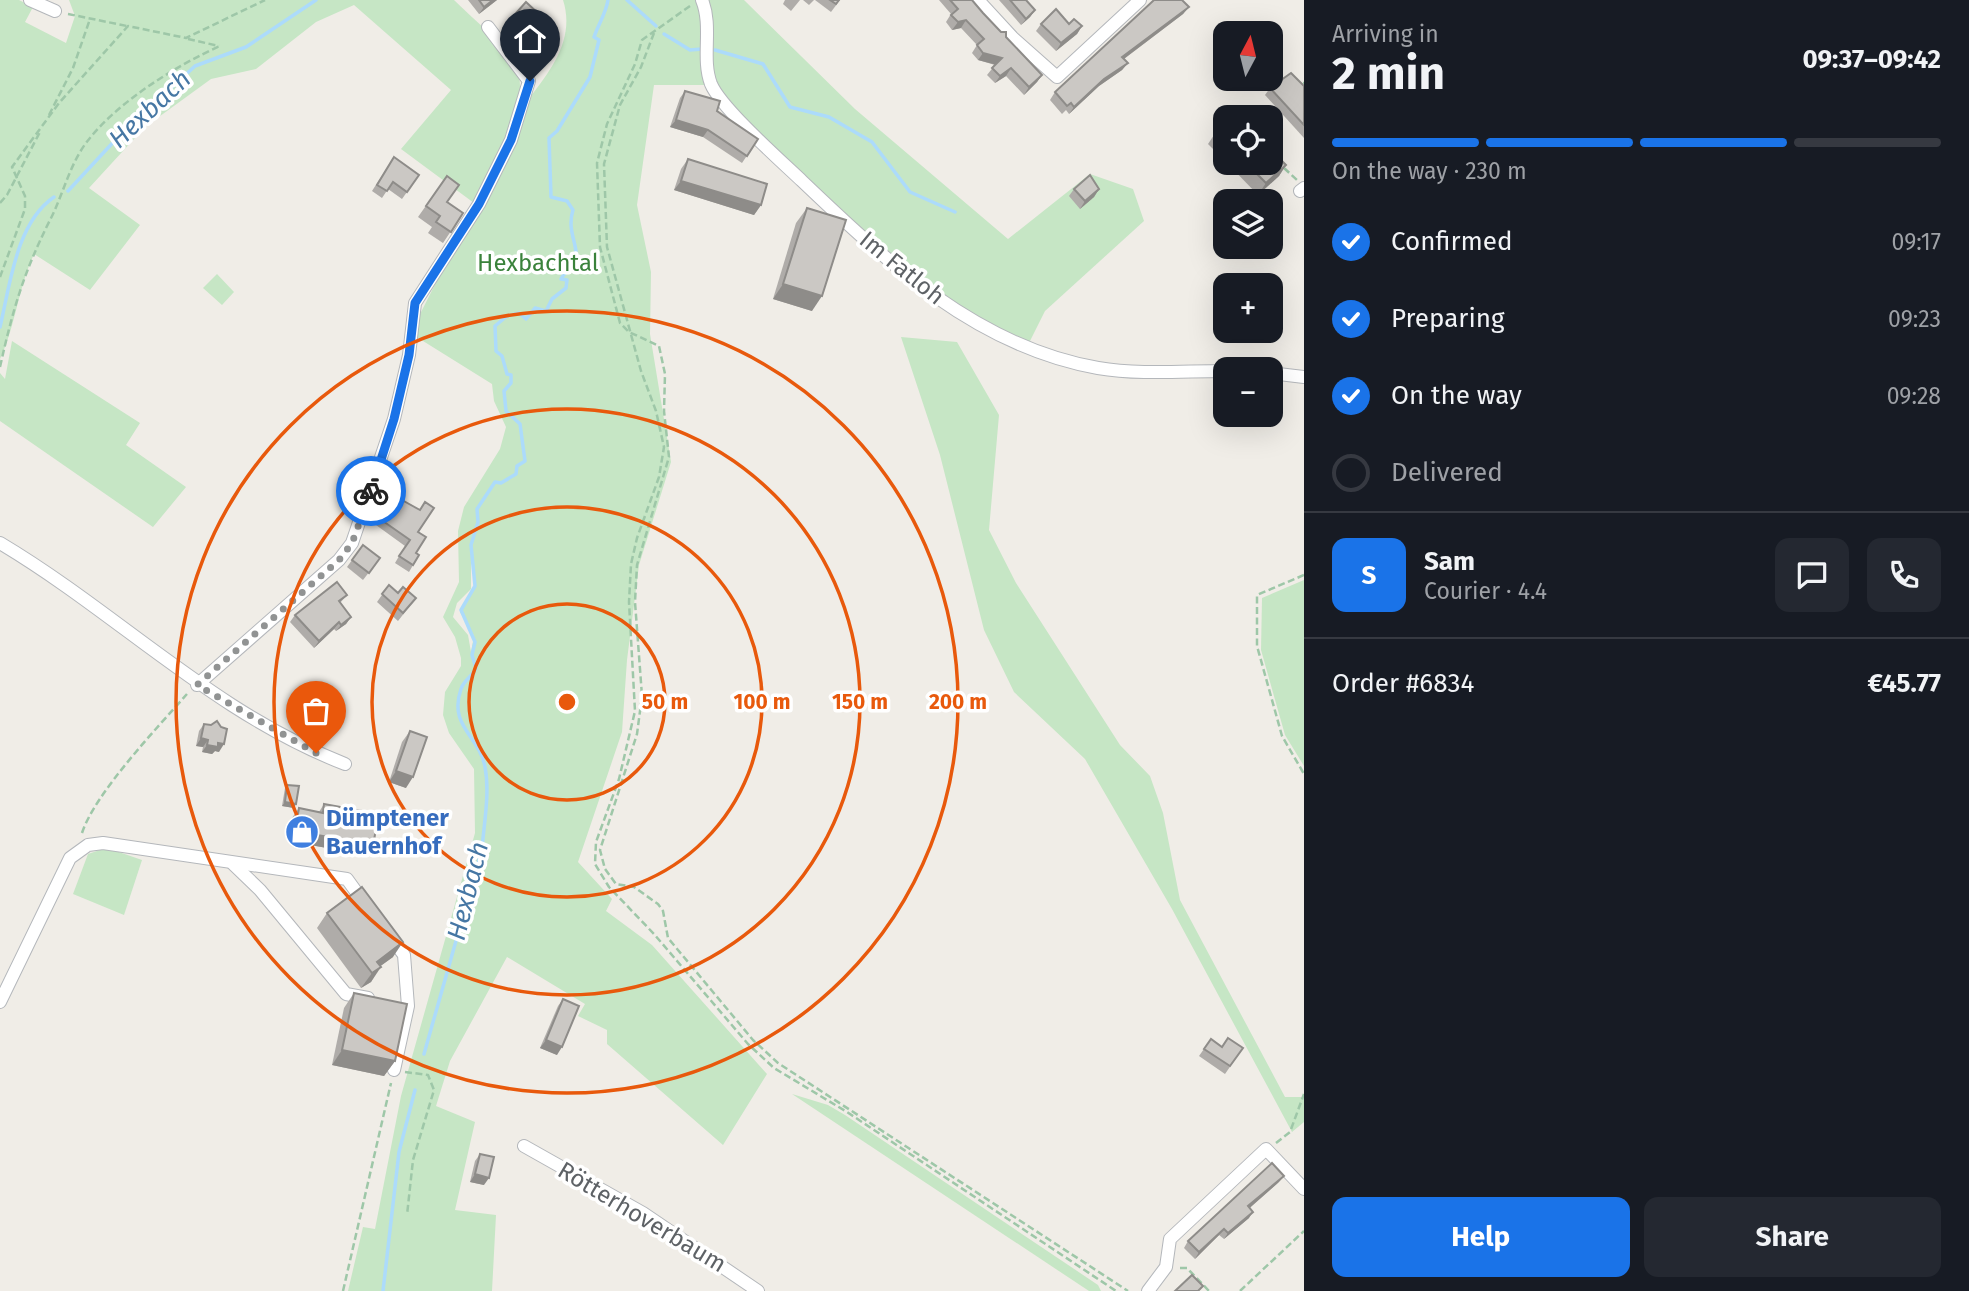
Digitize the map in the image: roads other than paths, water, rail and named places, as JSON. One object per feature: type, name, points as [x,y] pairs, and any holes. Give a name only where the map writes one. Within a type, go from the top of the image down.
[{"type":"street","points":[[30,0],[55,11]]},
{"type":"street","points":[[978,0],[1013,38],[1057,78],[1140,0]]},
{"type":"street","name":"Im Fatloh","points":[[697,2],[707,16],[711,86],[752,134],[905,276],[983,327],[1024,347],[1063,360],[1118,371],[1213,371]]},
{"type":"street","points":[[197,685],[339,560],[352,543],[394,419],[409,355],[415,303],[479,204],[511,140],[530,81],[488,27]]},
{"type":"street","points":[[1283,375],[1304,377]]},
{"type":"street","points":[[0,543],[197,685],[316,753],[345,764]]},
{"type":"street","points":[[0,1002],[70,858],[77,850],[103,843],[135,845],[233,863],[347,879],[404,955],[395,1004],[394,1070]]},
{"type":"street","points":[[233,863],[260,890],[345,994],[395,1004]]},
{"type":"street","name":"Rötterhoverbaum","points":[[524,1146],[643,1213],[758,1291]]},
{"type":"street","points":[[1149,1291],[1166,1267],[1170,1239],[1267,1151],[1304,1189]]},
{"type":"waterway","name":"Hexbach","points":[[68,191],[118,137],[195,66],[246,47],[316,0]]},
{"type":"waterway","name":"Hexbach","points":[[424,1054],[482,849],[487,787],[485,767],[482,756],[461,722],[458,712],[462,686],[476,668],[472,655],[475,642],[461,610],[475,586],[471,545],[478,522],[477,509],[495,482],[501,483],[516,474],[517,466],[525,461],[520,424],[506,411],[504,391],[511,383],[511,375],[507,374],[502,356],[496,351],[495,326],[507,316],[519,313],[526,319],[535,308],[546,311],[552,299],[566,288],[567,280],[561,279],[574,263],[576,255],[571,225],[573,210],[567,201],[551,197],[549,138],[557,131],[590,77],[599,40],[594,37],[608,0]]},
{"type":"waterway","points":[[627,0],[656,26]]},
{"type":"waterway","points":[[664,34],[690,50],[702,49]]},
{"type":"waterway","points":[[715,50],[763,64],[790,107],[829,117],[872,142],[910,192],[955,212]]},
{"type":"waterway","name":"Hexbach","points":[[0,327],[11,274],[23,238],[41,208],[54,197]]},
{"type":"waterway","name":"Hexbach","points":[[383,1291],[399,1152],[415,1090]]},
{"type":"place","name":"Dümptener Bauernhof","points":[[302,832]]},
{"type":"park label","name":"Hexbachtal","points":[[538,263]]}]
